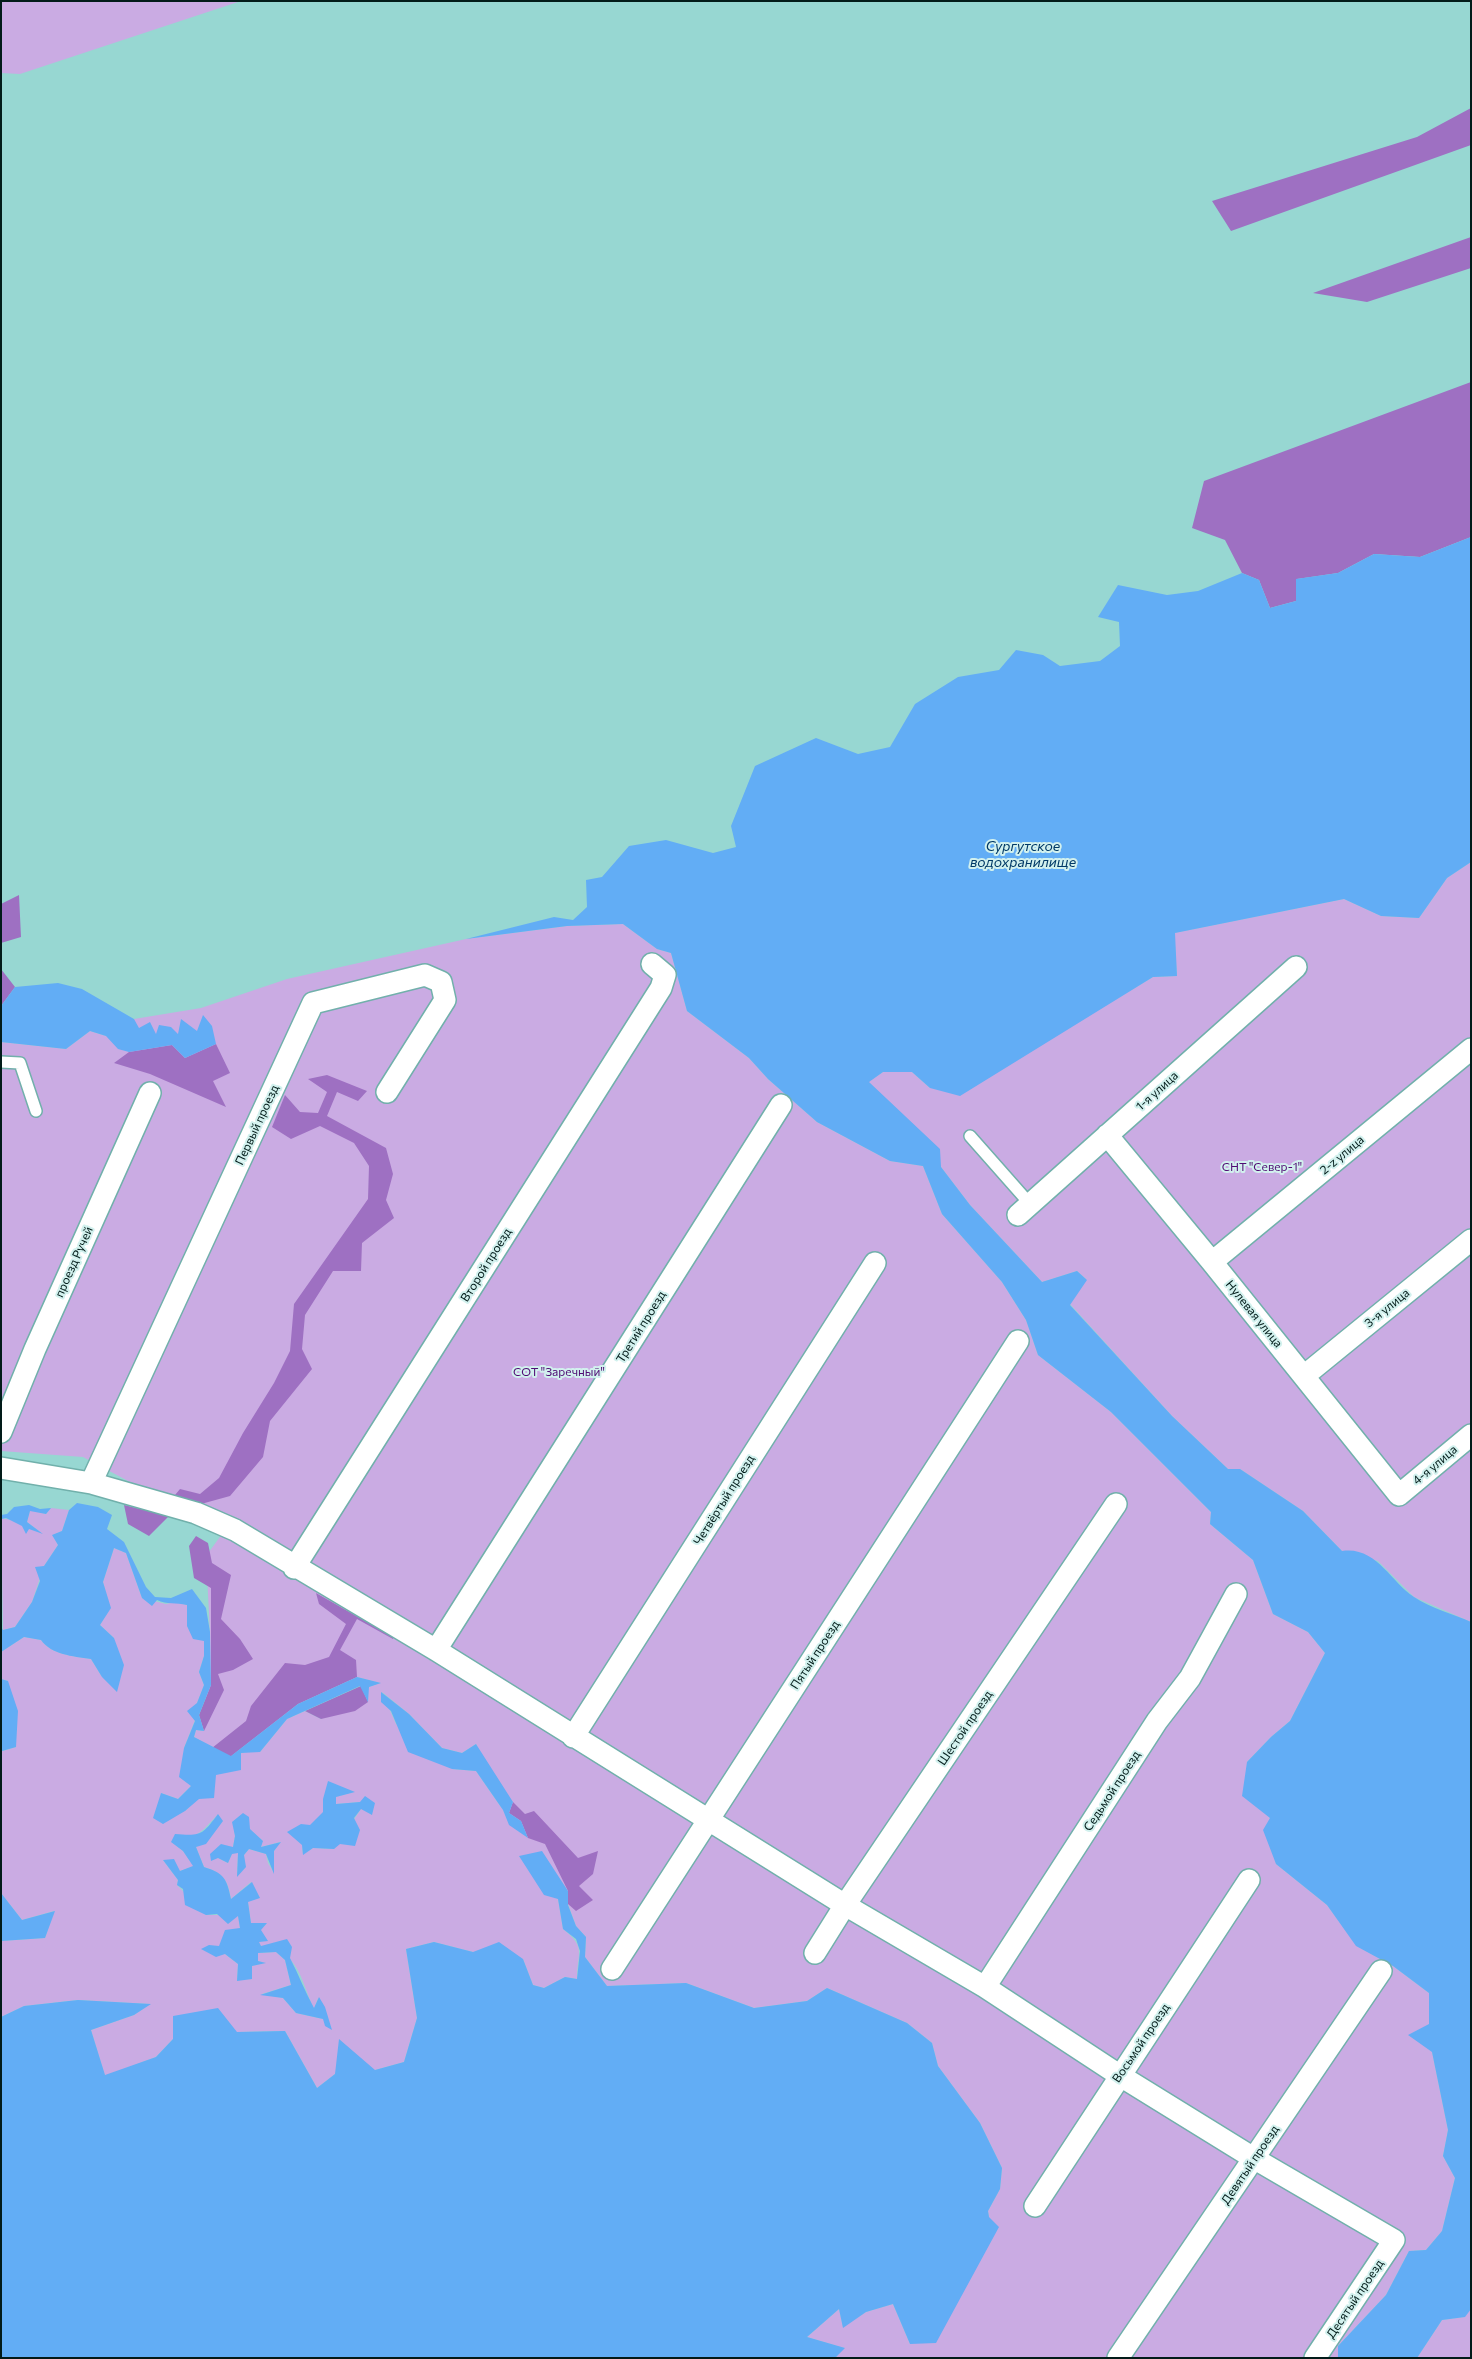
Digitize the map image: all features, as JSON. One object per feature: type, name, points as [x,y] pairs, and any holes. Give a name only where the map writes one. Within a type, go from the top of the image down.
[{"type":"street","name":"Второй проезд","points":[[294,1568],[661,988],[665,975],[652,964]]},
{"type":"street","name":"1-я улица","points":[[1024,1209],[1296,967]]},
{"type":"street","name":"Первый проезд","points":[[91,1482],[313,1003],[425,975],[440,982],[445,1000],[387,1092]]},
{"type":"street","name":"2-z улица","points":[[1212,1262],[1471,1049]]},
{"type":"street","name":"проезд Ручей","points":[[1,1432],[34,1349],[150,1093]]},
{"type":"street","name":"Третий проезд","points":[[436,1650],[781,1105]]},
{"type":"street","name":"Нулевая улица","points":[[1108,1135],[1399,1495]]},
{"type":"street","name":"3-я улица","points":[[1304,1376],[1471,1240]]},
{"type":"street","name":"Четвёртый проезд","points":[[573,1737],[874,1263]]},
{"type":"street","name":"Пятый проезд","points":[[612,1970],[1018,1341]]},
{"type":"street","name":"4-я улица","points":[[1399,1495],[1471,1435]]},
{"type":"street","points":[[1,1468],[91,1482],[196,1513],[235,1530],[294,1568],[436,1650],[845,1905],[985,1987],[1119,2076],[1255,2159]]},
{"type":"street","name":"Шестой проезд","points":[[815,1953],[845,1905],[1116,1504]]},
{"type":"street","name":"Седьмой проезд","points":[[985,1987],[1157,1721],[1190,1678],[1236,1594]]},
{"type":"street","name":"Восьмой проезд","points":[[1035,2206],[1249,1880]]},
{"type":"street","name":"Девятый проезд","points":[[1118,2358],[1381,1971]]},
{"type":"street","name":"Десятый проезд","points":[[1255,2159],[1394,2240],[1315,2358]]},
{"type":"lane","points":[[1,1062],[20,1063],[36,1110]]},
{"type":"lane","points":[[970,1136],[1024,1209]]},
{"type":"green space","points":[[1,1],[241,1],[20,74],[1,73]]},
{"type":"green space","name":"СНТ \"Север-1\"","points":[[1471,862],[1471,1622],[1414,1597],[1378,1561],[1342,1551],[1303,1511],[1240,1469],[1228,1469],[1172,1416],[1070,1304],[1086,1279],[1077,1271],[1042,1282],[970,1205],[941,1167],[868,1082],[883,1072],[912,1072],[930,1088],[1103,1007],[1153,977],[1177,976],[1174,933],[1344,899],[1381,916],[1419,918],[1447,878]]},
{"type":"green space","name":"СОТ \"Заречный\"","points":[[623,924],[657,949],[671,953],[687,1011],[749,1058],[768,1079],[817,1122],[890,1161],[923,1166],[942,1214],[1002,1282],[1026,1320],[1038,1355],[1111,1412],[1211,1512],[1210,1524],[1253,1560],[1273,1614],[1308,1632],[1325,1653],[1290,1721],[1271,1737],[1247,1762],[1270,1819],[1276,1864],[1327,1905],[1357,1946],[1393,1966],[1429,1993],[1429,2024],[1432,2052],[1448,2130],[1443,2156],[1455,2178],[1442,2231],[1426,2250],[1409,2251],[1386,2295],[1338,2346],[1338,2358],[835,2358],[844,2348],[807,2337],[839,2309],[843,2327],[866,2312],[893,2304],[910,2344],[989,2217],[988,2211],[1000,2189],[1002,2168],[980,2123],[938,2066],[932,2043],[907,2023],[827,1988],[807,2001],[754,2008],[686,1983],[607,1986],[585,1957],[586,1937],[576,1926],[568,1904],[520,1856],[533,1875],[558,1899],[563,1929],[578,1946],[577,1979],[565,1977],[544,1988],[533,1985],[523,1959],[473,1952],[434,1942],[406,1949],[417,2018],[404,2062],[375,2070],[335,2074],[317,2088],[285,2031],[237,2032],[173,2039],[156,2057],[105,2076],[91,2030],[134,2015],[150,2004],[78,2000],[24,2006],[1,2017],[1,1941],[45,1938],[54,1911],[22,1920],[1,1893],[1,1746],[3,1751],[16,1747],[8,1681],[1,1679],[1,1652],[24,1637],[41,1640],[57,1652],[91,1659],[102,1677],[114,1638],[100,1625],[110,1608],[103,1582],[114,1548],[126,1553],[142,1598],[166,1604],[175,1602],[187,1605],[187,1626],[204,1641],[204,1656],[199,1672],[204,1685],[197,1703],[195,1720],[184,1748],[191,1786],[178,1799],[161,1793],[185,1811],[224,1766],[242,1753],[260,1752],[287,1719],[305,1711],[321,1719],[369,1687],[380,1683],[357,1677],[298,1704],[230,1757],[194,1737],[196,1730],[204,1731],[210,1632],[206,1556],[233,1519],[201,1504],[130,1482],[83,1457],[1,1451],[1,1042],[66,1049],[90,1031],[106,1036],[134,1019],[201,1008],[287,979],[466,939],[567,926]],"holes":[[[382,1692],[409,1714],[442,1748],[462,1753],[476,1744],[503,1810],[476,1771],[452,1769],[396,1724]],[[354,1792],[335,1797],[336,1804],[360,1802],[361,1809],[334,1849],[313,1848],[303,1854],[305,1836],[311,1826],[324,1812],[323,1799]],[[218,1814],[196,1847],[204,1867],[224,1878],[231,1899],[251,1882],[248,1902],[251,1924],[266,1924],[260,1930],[258,1942],[261,1946],[280,1953],[290,1959],[301,1976],[314,2009],[318,1998],[323,2019],[296,2013],[283,1998],[262,1994],[291,1985],[285,1960],[276,1952],[258,1953],[258,1961],[264,1963],[251,1966],[237,1981],[238,1964],[225,1954],[240,1928],[238,1915],[206,1915],[177,1885],[178,1880],[163,1860],[180,1871],[194,1866],[183,1851],[172,1842],[194,1836]],[[249,1817],[249,1829],[262,1840],[261,1847],[280,1842],[274,1851],[274,1873],[268,1863],[266,1854],[249,1849],[244,1855],[237,1876],[238,1853],[232,1853],[228,1863],[218,1858],[233,1847],[235,1836],[233,1822]]]},
{"type":"green space","points":[[51,1508],[69,1510],[62,1531],[53,1535],[58,1545],[44,1566],[32,1602],[15,1627],[3,1630],[1,1519],[15,1521],[40,1532],[27,1522],[30,1510],[46,1514]]},
{"type":"green space","points":[[1471,2309],[1471,2358],[1417,2358],[1442,2320],[1464,2317]]},
{"type":"shaded area","points":[[1471,108],[1471,145],[1231,231],[1212,201],[1417,137]]},
{"type":"shaded area","points":[[1471,237],[1471,268],[1367,302],[1313,293]]},
{"type":"shaded area","points":[[1471,382],[1471,537],[1420,557],[1374,554],[1338,573],[1297,579],[1296,601],[1270,608],[1259,580],[1242,573],[1225,540],[1192,528],[1204,481]]},
{"type":"shaded area","points":[[19,895],[21,937],[1,943],[1,904]]},
{"type":"shaded area","points":[[1,969],[15,987],[1,1006]]},
{"type":"shaded area","points":[[216,1044],[230,1073],[213,1081],[226,1107],[150,1074],[114,1063],[129,1052],[172,1045],[185,1058]]},
{"type":"shaded area","points":[[327,1075],[367,1091],[358,1101],[337,1092],[327,1116],[386,1148],[393,1174],[386,1200],[394,1218],[362,1243],[361,1271],[333,1271],[305,1315],[302,1349],[312,1369],[270,1421],[263,1457],[230,1496],[201,1504],[175,1495],[180,1489],[200,1494],[219,1478],[243,1433],[274,1383],[290,1351],[294,1304],[368,1199],[369,1166],[354,1143],[320,1126],[291,1139],[272,1127],[285,1095],[300,1112],[318,1113],[327,1092],[308,1079]]},
{"type":"shaded area","points":[[124,1505],[169,1516],[149,1536],[128,1524]]},
{"type":"shaded area","points":[[196,1536],[208,1543],[212,1563],[231,1575],[221,1619],[240,1639],[253,1659],[233,1670],[218,1674],[224,1690],[204,1731],[199,1715],[211,1685],[211,1588],[194,1578],[189,1546]]},
{"type":"shaded area","points":[[316,1593],[393,1637],[393,1639],[357,1619],[340,1650],[356,1660],[357,1677],[298,1704],[230,1757],[212,1748],[246,1721],[251,1706],[285,1663],[305,1665],[329,1657],[346,1624],[319,1604]]},
{"type":"shaded area","points":[[361,1686],[368,1702],[355,1711],[321,1719],[305,1711]]},
{"type":"shaded area","points":[[513,1802],[525,1814],[534,1811],[578,1858],[598,1851],[593,1874],[579,1886],[593,1900],[576,1911],[568,1904],[568,1891],[545,1844],[528,1838],[521,1821],[509,1813]]},
{"type":"water","name":"Сургутское водохранилище","points":[[1471,537],[1471,862],[1447,878],[1419,918],[1381,916],[1344,899],[1175,933],[1177,976],[1153,977],[960,1096],[930,1088],[912,1072],[883,1072],[869,1082],[940,1149],[941,1167],[970,1205],[1042,1282],[1077,1271],[1087,1280],[1070,1305],[1172,1416],[1228,1469],[1240,1469],[1303,1511],[1342,1551],[1354,1551],[1373,1559],[1414,1597],[1435,1608],[1471,1622],[1471,2309],[1465,2317],[1442,2320],[1417,2358],[1338,2358],[1338,2346],[1386,2295],[1409,2251],[1426,2250],[1442,2231],[1455,2178],[1443,2156],[1448,2130],[1432,2052],[1408,2035],[1429,2024],[1429,1993],[1393,1966],[1356,1946],[1327,1905],[1276,1864],[1263,1830],[1270,1818],[1242,1796],[1247,1762],[1271,1737],[1290,1721],[1325,1653],[1308,1632],[1273,1614],[1253,1560],[1210,1524],[1211,1512],[1111,1412],[1038,1355],[1026,1320],[1002,1282],[942,1214],[923,1166],[890,1161],[817,1122],[768,1079],[749,1058],[687,1011],[671,953],[657,949],[623,924],[567,926],[466,939],[554,917],[573,920],[587,907],[586,880],[602,877],[629,846],[666,840],[713,853],[736,847],[731,826],[755,766],[816,738],[858,754],[890,747],[915,704],[958,677],[999,670],[1016,650],[1043,655],[1060,666],[1100,661],[1120,646],[1119,622],[1098,617],[1118,585],[1167,595],[1198,591],[1242,573],[1259,580],[1270,608],[1296,601],[1296,579],[1338,573],[1374,554],[1420,557]]},
{"type":"water","points":[[58,983],[82,989],[134,1019],[139,1028],[150,1022],[156,1034],[159,1025],[171,1027],[178,1034],[181,1019],[197,1031],[203,1015],[212,1026],[216,1044],[185,1058],[172,1045],[129,1052],[118,1049],[106,1036],[90,1031],[66,1049],[1,1042],[1,1006],[15,987]]},
{"type":"water","points":[[77,1503],[98,1507],[112,1515],[107,1529],[124,1542],[146,1587],[155,1597],[171,1598],[192,1589],[206,1608],[210,1632],[211,1685],[199,1715],[204,1731],[196,1730],[194,1737],[231,1756],[298,1704],[357,1677],[381,1683],[369,1687],[368,1702],[360,1686],[287,1719],[260,1752],[241,1753],[241,1770],[216,1775],[214,1798],[199,1799],[185,1811],[163,1824],[153,1818],[161,1793],[178,1799],[191,1786],[179,1777],[184,1748],[195,1721],[187,1711],[197,1703],[204,1685],[199,1672],[204,1656],[204,1641],[193,1639],[187,1626],[187,1605],[157,1600],[152,1606],[142,1598],[126,1553],[114,1548],[103,1582],[111,1608],[100,1625],[114,1638],[124,1665],[117,1692],[102,1677],[91,1659],[57,1652],[41,1640],[24,1637],[1,1652],[1,1627],[3,1630],[15,1627],[32,1602],[40,1581],[35,1567],[44,1566],[58,1545],[52,1535],[62,1531],[69,1510]]},
{"type":"water","points":[[29,1505],[40,1509],[51,1508],[46,1514],[30,1511],[27,1522],[43,1534],[29,1529],[26,1534],[22,1526],[6,1518],[1,1519],[1,1515],[7,1514],[14,1507]]},
{"type":"water","points":[[1,1679],[8,1681],[18,1711],[16,1747],[2,1751]]},
{"type":"water","points":[[381,1692],[409,1714],[442,1748],[462,1753],[476,1744],[513,1802],[509,1813],[521,1821],[528,1838],[509,1825],[503,1810],[476,1771],[452,1769],[408,1752],[391,1711],[381,1702]]},
{"type":"water","points":[[328,1781],[355,1792],[336,1797],[336,1804],[360,1802],[365,1796],[375,1803],[372,1815],[361,1809],[354,1818],[360,1830],[355,1846],[340,1844],[334,1849],[313,1848],[303,1855],[302,1845],[287,1832],[301,1824],[310,1825],[323,1812],[323,1799]]},
{"type":"water","points":[[243,1813],[249,1817],[250,1829],[263,1841],[261,1847],[281,1842],[274,1851],[274,1874],[266,1854],[249,1849],[244,1855],[246,1867],[237,1877],[238,1853],[232,1854],[228,1863],[218,1858],[211,1861],[210,1854],[221,1844],[233,1847],[235,1836],[232,1822]]},
{"type":"water","points":[[218,1814],[223,1821],[206,1844],[196,1847],[204,1867],[220,1874],[228,1886],[231,1899],[252,1882],[260,1898],[248,1902],[251,1923],[267,1923],[261,1930],[268,1941],[259,1942],[261,1946],[287,1939],[292,1947],[290,1958],[308,1996],[314,2008],[319,1997],[325,2007],[332,2030],[325,2026],[323,2019],[296,2013],[283,1998],[260,1995],[291,1985],[285,1960],[276,1952],[258,1953],[258,1961],[266,1963],[252,1966],[252,1979],[237,1981],[238,1964],[225,1954],[216,1957],[201,1949],[209,1945],[219,1946],[225,1930],[240,1928],[238,1916],[228,1924],[217,1914],[206,1915],[185,1905],[183,1889],[177,1885],[178,1880],[163,1860],[174,1859],[180,1871],[193,1866],[183,1851],[171,1842],[175,1834],[191,1835],[201,1833]]},
{"type":"water","points":[[542,1851],[568,1891],[568,1905],[576,1926],[586,1937],[585,1957],[607,1986],[686,1983],[754,2008],[807,2001],[827,1988],[907,2023],[932,2043],[938,2066],[980,2123],[1002,2168],[1000,2189],[988,2211],[989,2217],[999,2227],[936,2343],[910,2344],[893,2304],[866,2312],[843,2328],[839,2309],[807,2337],[845,2348],[835,2358],[1,2358],[1,2017],[24,2006],[78,2000],[151,2004],[134,2015],[91,2030],[105,2075],[156,2057],[173,2039],[173,2016],[218,2008],[237,2032],[285,2031],[317,2088],[335,2074],[339,2039],[375,2070],[404,2062],[417,2018],[406,1949],[434,1942],[473,1952],[499,1942],[523,1959],[533,1985],[544,1988],[565,1977],[577,1979],[580,1951],[576,1939],[563,1929],[558,1899],[544,1895],[519,1856]]},
{"type":"water","points":[[1,1893],[22,1920],[55,1911],[45,1938],[1,1941]]}]
